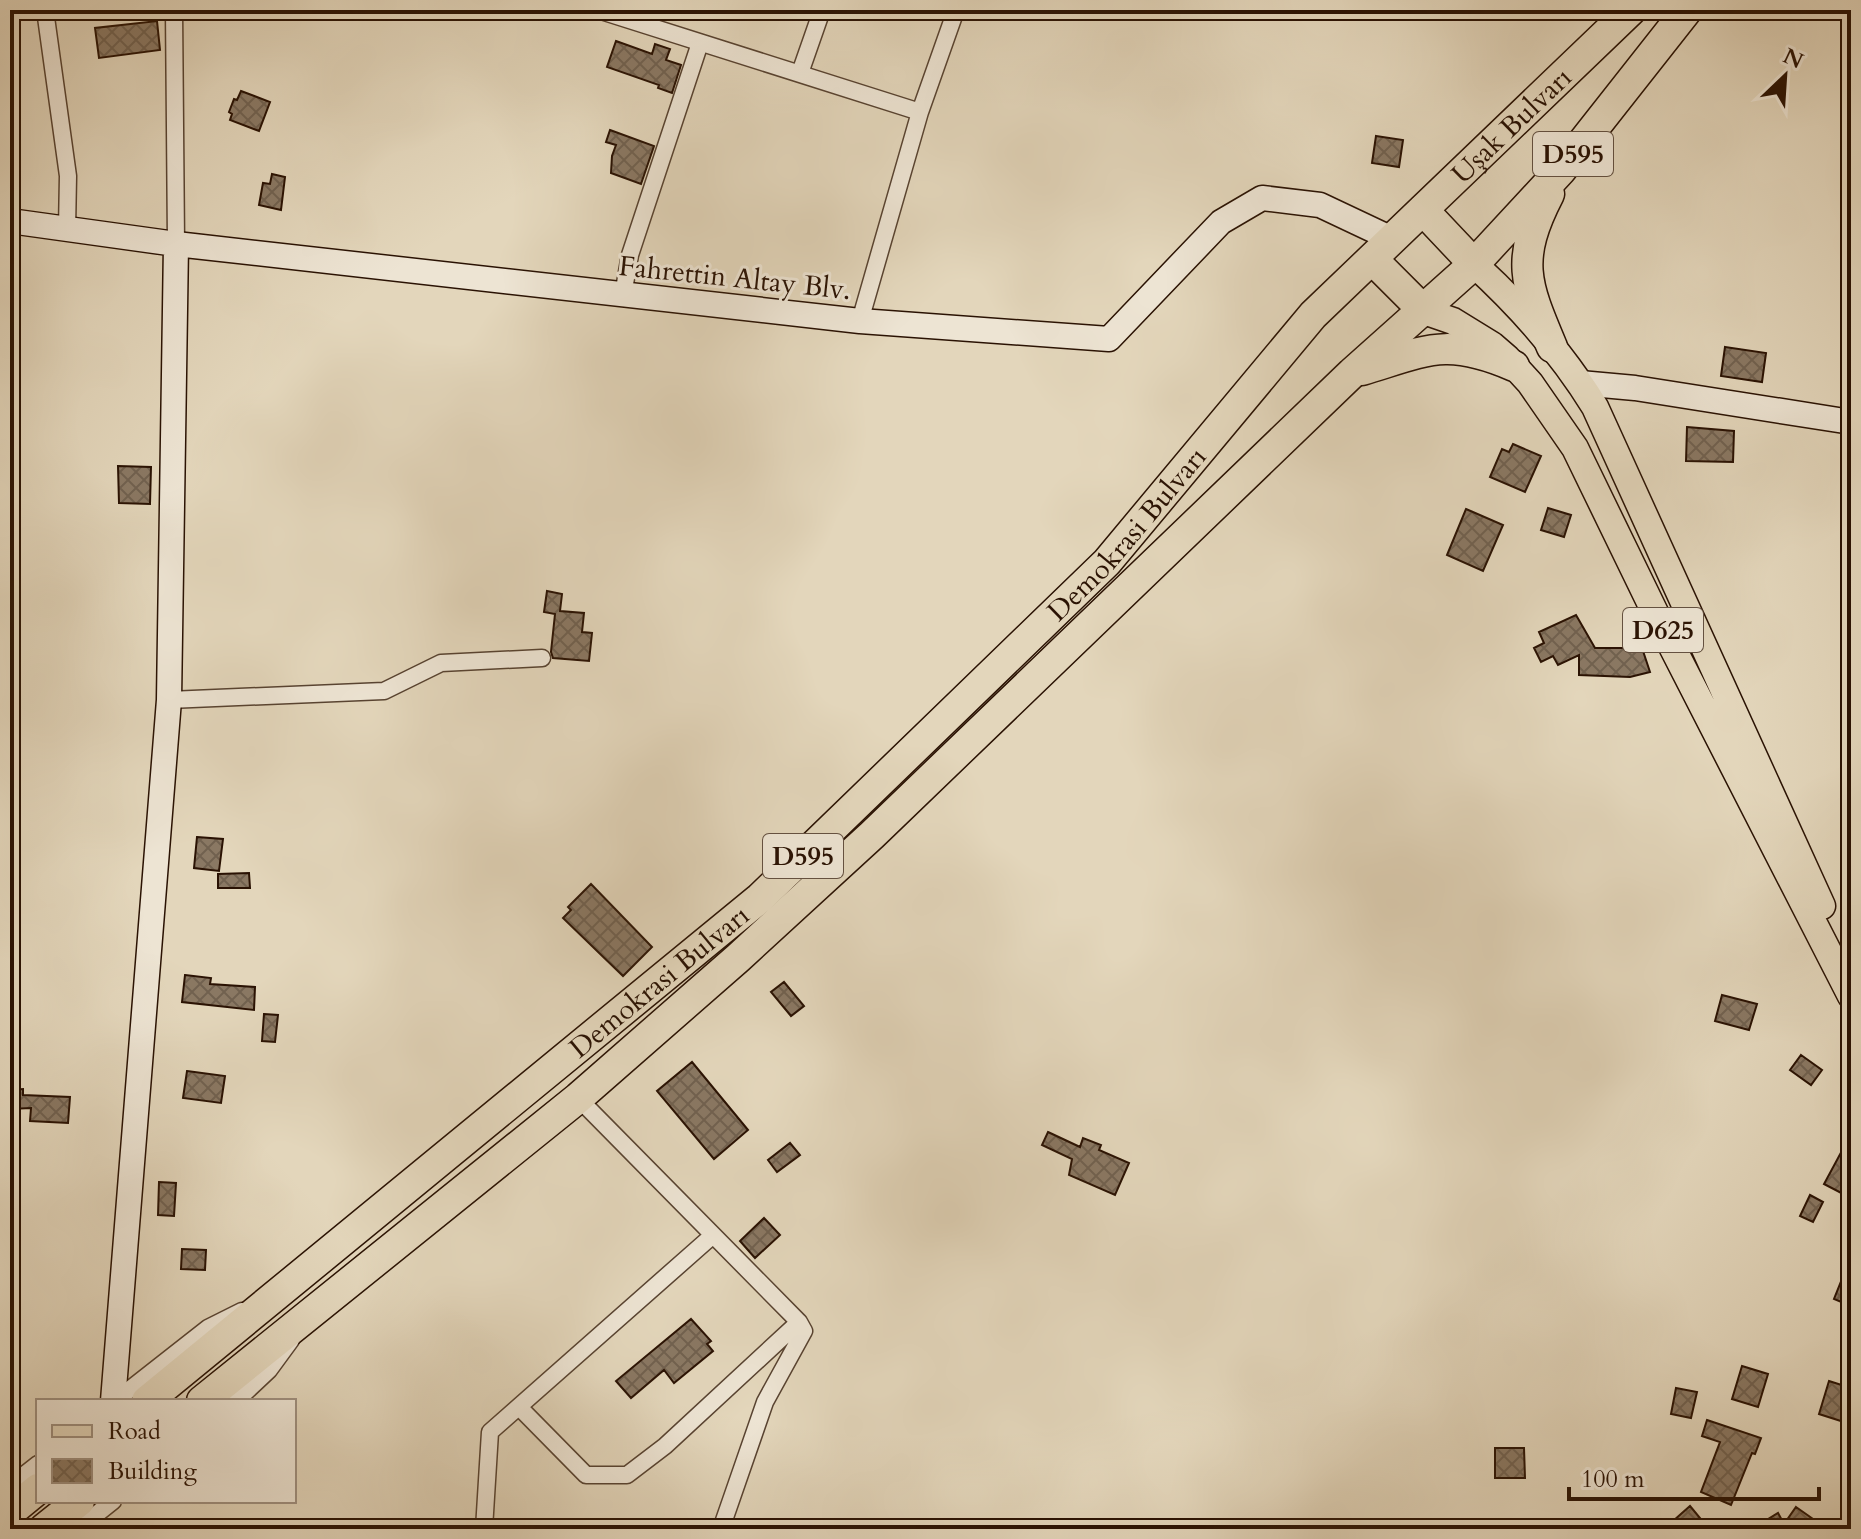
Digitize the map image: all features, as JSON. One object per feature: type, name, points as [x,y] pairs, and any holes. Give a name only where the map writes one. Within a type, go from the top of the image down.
[{"type":"highway","name":"Uşak Bulvarı","points":[[1382,249],[1631,10]]},
{"type":"highway","name":"Uşak Bulvarı","points":[[1449,289],[1561,170],[1687,10]]},
{"type":"highway","points":[[1552,347],[1526,280],[1536,222],[1561,170]]},
{"type":"highway","points":[[1423,210],[1474,264]]},
{"type":"highway","points":[[1382,249],[1424,311]]},
{"type":"highway","name":"Demokrasi Bulvarı","points":[[149,1399],[760,898],[1107,562],[1313,315],[1382,249]]},
{"type":"highway","name":"Demokrasi Bulvarı","points":[[204,1399],[578,1098],[872,835],[1352,373],[1449,289]]},
{"type":"highway","points":[[1352,373],[1419,352],[1454,348],[1486,354],[1514,366]]},
{"type":"highway","points":[[10,1512],[36,1491]]},
{"type":"highway","points":[[44,1529],[76,1503]]},
{"type":"main road","name":"D625","points":[[1474,264],[1522,311],[1552,347],[1580,383],[1604,427],[1851,967]]},
{"type":"main road","name":"D625","points":[[1424,311],[1453,321],[1492,345],[1538,394],[1575,448],[1662,627],[1851,996]]},
{"type":"street","points":[[45,10],[68,176],[67,229]]},
{"type":"street","points":[[114,1399],[169,700],[176,244],[174,10]]},
{"type":"street","points":[[598,10],[920,112]]},
{"type":"street","points":[[800,73],[822,10]]},
{"type":"street","points":[[860,321],[920,112],[956,10]]},
{"type":"street","points":[[623,295],[630,255],[700,43]]},
{"type":"street","name":"Fahrettin Altay Blv.","points":[[10,221],[176,244],[860,321],[1109,339],[1221,222],[1262,198],[1320,205],[1382,249]]},
{"type":"street","points":[[1580,383],[1635,388],[1851,422]]},
{"type":"street","points":[[169,700],[384,691],[441,663],[542,658]]},
{"type":"street","points":[[578,1098],[799,1322],[804,1331],[765,1402],[721,1529]]},
{"type":"street","points":[[484,1529],[490,1432],[712,1236]]},
{"type":"street","points":[[117,1399],[208,1328],[239,1312],[266,1304]]},
{"type":"street","points":[[519,1407],[586,1475],[627,1475],[665,1446],[799,1322]]},
{"type":"street","points":[[238,1399],[278,1360],[293,1337],[297,1324]]},
{"type":"street","points":[[10,1486],[36,1466]]},
{"type":"street","points":[[79,1529],[111,1503]]},
{"type":"street","points":[[1731,1529],[1741,1529]]},
{"type":"building","points":[[157,21],[160,50],[99,58],[95,28]]},
{"type":"building","points":[[616,41],[652,54],[655,44],[670,49],[666,60],[681,65],[672,93],[658,88],[659,85],[607,67]]},
{"type":"building","points":[[241,91],[270,102],[259,131],[230,120],[232,114],[229,112]]},
{"type":"building","points":[[610,130],[654,146],[641,184],[611,173],[616,145],[606,142]]},
{"type":"building","points":[[1376,136],[1403,140],[1399,167],[1372,163]]},
{"type":"building","points":[[272,174],[285,177],[281,210],[259,205],[263,183],[270,184]]},
{"type":"building","points":[[1725,347],[1766,353],[1762,382],[1721,376]]},
{"type":"building","points":[[1687,427],[1734,431],[1733,462],[1686,461]]},
{"type":"building","points":[[1513,444],[1541,456],[1525,492],[1490,477],[1502,449],[1509,452]]},
{"type":"building","points":[[118,466],[151,467],[150,504],[119,503]]},
{"type":"building","points":[[1548,508],[1571,515],[1564,537],[1541,530]]},
{"type":"building","points":[[1466,509],[1503,525],[1483,571],[1447,555]]},
{"type":"building","points":[[547,591],[562,594],[560,611],[584,613],[582,632],[592,633],[589,661],[553,658],[555,614],[544,612]]},
{"type":"building","points":[[1576,615],[1595,648],[1642,648],[1650,672],[1630,677],[1579,675],[1579,655],[1558,665],[1553,656],[1541,662],[1534,648],[1544,643],[1539,632]]},
{"type":"building","points":[[197,837],[223,839],[219,871],[194,868]]},
{"type":"building","points":[[249,873],[250,888],[218,888],[218,874]]},
{"type":"building","points":[[591,884],[652,947],[623,976],[563,918],[571,910],[568,907]]},
{"type":"building","points":[[185,975],[211,978],[210,984],[255,987],[254,1010],[182,1002]]},
{"type":"building","points":[[784,982],[804,1006],[791,1016],[771,992]]},
{"type":"building","points":[[1722,995],[1757,1004],[1749,1030],[1715,1021]]},
{"type":"building","points":[[264,1014],[278,1015],[275,1042],[262,1041]]},
{"type":"building","points":[[1801,1055],[1822,1070],[1811,1085],[1790,1070]]},
{"type":"building","points":[[692,1062],[748,1130],[714,1159],[657,1091]]},
{"type":"building","points":[[187,1071],[225,1076],[221,1103],[183,1098]]},
{"type":"building","points":[[23,1089],[23,1095],[70,1097],[68,1123],[30,1121],[31,1108],[10,1109],[10,1090]]},
{"type":"building","points":[[1048,1132],[1080,1147],[1083,1138],[1101,1145],[1099,1150],[1129,1163],[1115,1195],[1069,1175],[1072,1159],[1042,1145]]},
{"type":"building","points":[[1851,1134],[1851,1198],[1824,1184]]},
{"type":"building","points":[[790,1143],[800,1155],[777,1172],[768,1160]]},
{"type":"building","points":[[159,1182],[176,1183],[174,1216],[158,1215]]},
{"type":"building","points":[[1810,1195],[1823,1202],[1813,1222],[1800,1216]]},
{"type":"building","points":[[764,1218],[780,1235],[755,1258],[740,1241]]},
{"type":"building","points":[[182,1249],[206,1250],[205,1270],[181,1269]]},
{"type":"building","points":[[1851,1259],[1851,1306],[1834,1299]]},
{"type":"building","points":[[691,1319],[711,1341],[707,1344],[713,1351],[674,1383],[664,1370],[631,1398],[616,1381]]},
{"type":"building","points":[[1742,1366],[1768,1374],[1758,1407],[1732,1399]]},
{"type":"building","points":[[1829,1381],[1851,1388],[1851,1413],[1847,1423],[1819,1414]]},
{"type":"building","points":[[1676,1388],[1697,1392],[1691,1418],[1671,1414]]},
{"type":"building","points":[[1707,1420],[1761,1438],[1731,1505],[1701,1492],[1720,1442],[1702,1436]]},
{"type":"building","points":[[1495,1448],[1524,1448],[1525,1478],[1495,1478]]},
{"type":"building","points":[[1690,1506],[1709,1529],[1664,1529]]},
{"type":"building","points":[[1796,1507],[1813,1519],[1806,1529],[1752,1529],[1778,1513],[1784,1524]]}]
